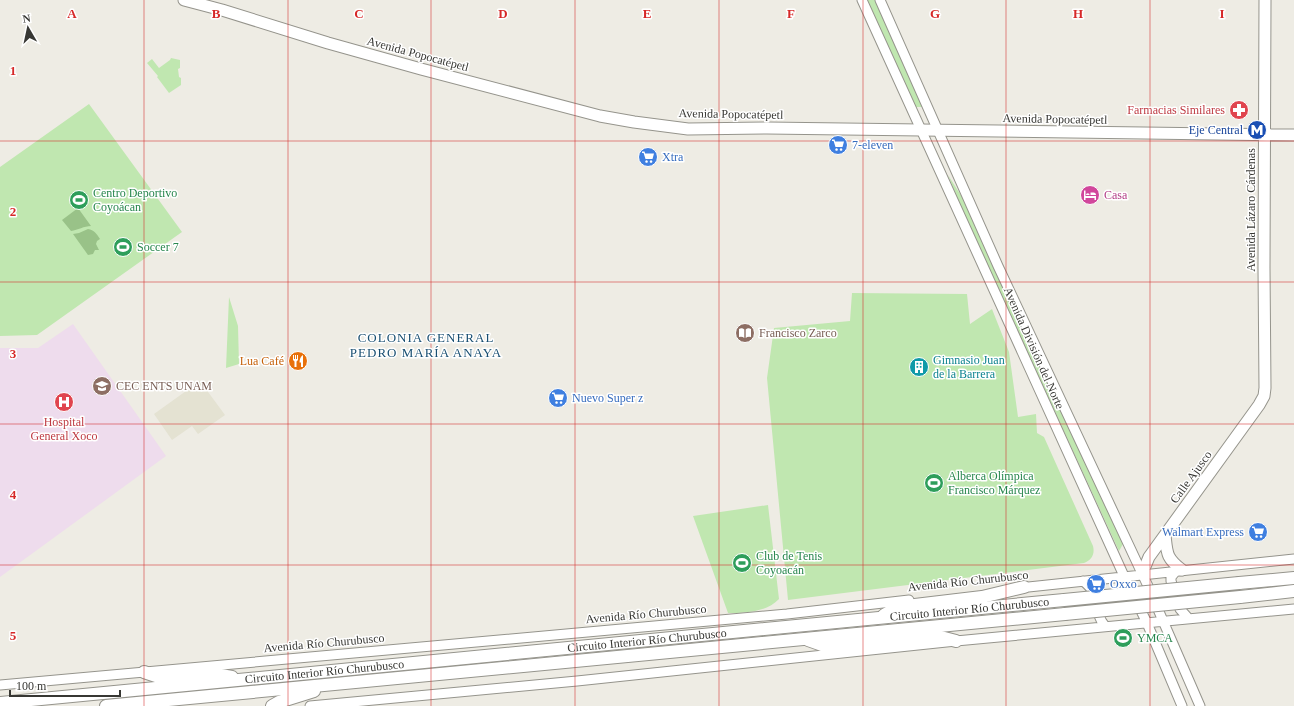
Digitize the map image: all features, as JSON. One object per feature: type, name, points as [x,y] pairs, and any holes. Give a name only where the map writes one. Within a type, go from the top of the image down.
[{"type":"highway","name":"Circuito Interior Río Churubusco","points":[[0,703],[1294,578]]},
{"type":"highway","points":[[877,618],[898,608],[982,597],[1024,587]]},
{"type":"highway","name":"Circuito Interior Río Churubusco","points":[[106,706],[1294,591]]},
{"type":"highway","points":[[803,639],[825,646],[933,635],[956,640]]},
{"type":"highway","points":[[144,672],[159,677],[209,673],[245,680]]},
{"type":"highway","points":[[272,706],[279,702],[331,684]]},
{"type":"main road","name":"Avenida Popocatépetl","points":[[184,0],[421,69],[600,116],[688,129],[767,128],[1294,135]]},
{"type":"main road","name":"Avenida División del Norte","points":[[862,0],[1124,576],[1147,622],[1182,706]]},
{"type":"main road","name":"Avenida División del Norte","points":[[880,0],[998,266],[1142,574],[1200,706]]},
{"type":"main road","name":"Avenida Lázaro Cárdenas","points":[[1264,396],[1265,0]]},
{"type":"main road","points":[[935,161],[939,153],[944,153],[961,190],[966,193]]},
{"type":"main road","name":"Calle Ajusco","points":[[1142,574],[1149,557],[1264,396]]},
{"type":"main road","points":[[1165,535],[1168,556],[1179,570],[1171,577],[1171,581],[1180,609],[1189,619]]},
{"type":"main road","name":"Avenida Río Churubusco","points":[[0,685],[787,614],[1103,578],[1294,559]]},
{"type":"main road","points":[[1095,594],[1103,578]]},
{"type":"main road","points":[[1083,581],[1095,594],[1098,615],[1092,628]]},
{"type":"main road","points":[[310,706],[578,681],[956,640],[1294,609]]},
{"type":"main road","points":[[1098,615],[1105,626]]},
{"type":"shaded area","name":"Hospital General Xoco","points":[[73,324],[166,456],[0,577],[0,348],[38,348]]},
{"type":"shaded area","points":[[200,381],[225,415],[198,434],[192,426],[172,440],[154,414]]},
{"type":"green space","points":[[867,0],[875,0],[924,107],[915,107]]},
{"type":"green space","points":[[171,58],[180,60],[180,68],[178,69],[179,77],[181,78],[181,85],[169,93],[147,63],[152,59],[159,68]]},
{"type":"green space","name":"Centro Deportivo Coyoácan","points":[[89,104],[182,232],[37,335],[0,336],[0,167]]},
{"type":"green space","points":[[948,175],[962,197],[1123,544],[1119,551],[963,212]]},
{"type":"green space","points":[[78,208],[91,226],[71,231],[62,220]]},
{"type":"green space","points":[[88,229],[95,232],[100,239],[96,244],[99,250],[95,250],[93,254],[88,255],[73,234]]},
{"type":"green space","points":[[852,293],[967,294],[970,324],[992,309],[1009,352],[1018,417],[1036,414],[1037,433],[1044,437],[1093,546],[1093,554],[1089,560],[1084,563],[788,600],[767,378],[774,328],[850,321]]},
{"type":"green space","points":[[229,297],[238,326],[239,364],[226,368]]},
{"type":"green space","name":"Club de Tenis Coyoacán","points":[[768,505],[779,599],[768,607],[755,611],[728,613],[693,516]]},
{"type":"place","name":"Farmacias Similares","points":[[1239,110]]},
{"type":"place","name":"Eje Central","points":[[1257,130]]},
{"type":"place","name":"7-eleven","points":[[838,145]]},
{"type":"place","name":"Xtra","points":[[648,157]]},
{"type":"place","name":"Casa","points":[[1090,195]]},
{"type":"place","name":"Centro Deportivo Coyoácan","points":[[79,200]]},
{"type":"place","name":"Soccer 7","points":[[123,247]]},
{"type":"place","name":"Francisco Zarco","points":[[745,333]]},
{"type":"place","name":"Lua Café","points":[[298,361]]},
{"type":"place","name":"Gimnasio Juan de la Barrera","points":[[919,367]]},
{"type":"place","name":"CEC ENTS UNAM","points":[[102,386]]},
{"type":"place","name":"Nuevo Super z","points":[[558,398]]},
{"type":"place","name":"Hospital General Xoco","points":[[64,402]]},
{"type":"place","name":"Alberca Olímpica Francisco Márquez","points":[[934,483]]},
{"type":"place","name":"Walmart Express","points":[[1258,532]]},
{"type":"place","name":"Club de Tenis Coyoacán","points":[[742,563]]},
{"type":"place","name":"Oxxo","points":[[1096,584]]},
{"type":"place","name":"YMCA","points":[[1123,638]]},
{"type":"district","name":"COLONIA GENERAL PEDRO MARÍA ANAYA","points":[[426,344]]}]
